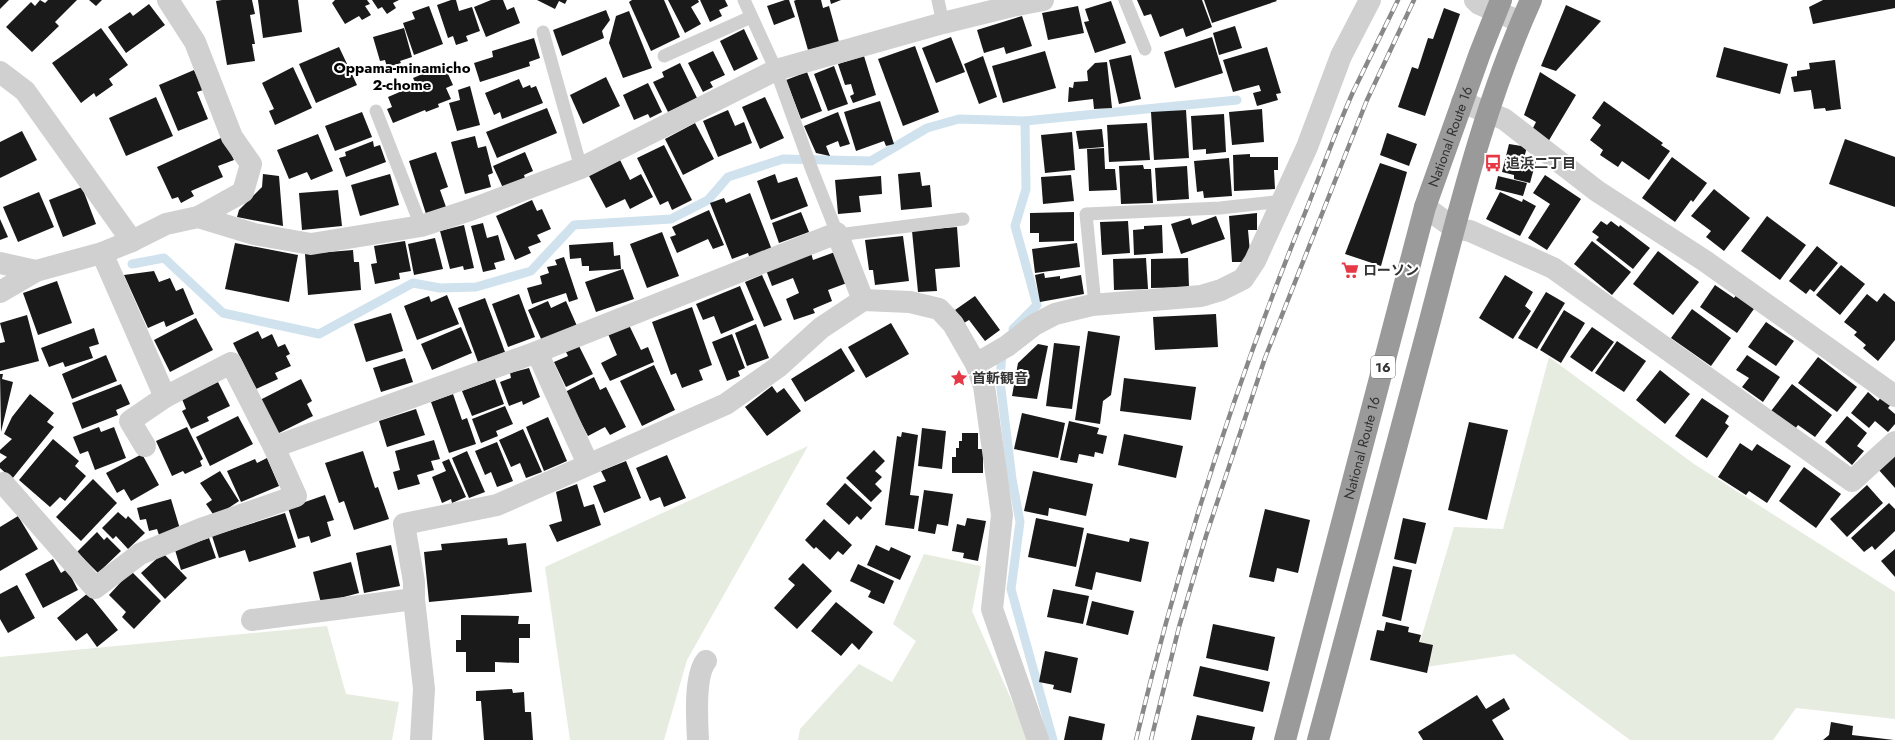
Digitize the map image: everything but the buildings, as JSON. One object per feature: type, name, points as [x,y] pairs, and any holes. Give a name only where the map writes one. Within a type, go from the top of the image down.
[{"type":"highway","name":"National Route 16","points":[[1318,740],[1454,228],[1488,112],[1521,22],[1531,0]]},
{"type":"highway","name":"National Route 16","points":[[1285,740],[1425,207],[1498,6]]},
{"type":"street","points":[[0,292],[36,271],[102,253],[132,241],[166,224],[198,217],[243,192],[251,164],[232,137],[195,42],[168,0]]},
{"type":"street","points":[[198,217],[254,234],[311,244],[421,226],[470,210],[581,168],[776,70],[943,23],[1043,0]]},
{"type":"street","points":[[976,364],[1007,346],[1034,325],[1055,314],[1095,305],[1201,296],[1221,290],[1243,279],[1255,261],[1283,201],[1307,147],[1341,56],[1370,0]]},
{"type":"street","points":[[1475,0],[1479,4],[1498,6],[1521,22]]},
{"type":"street","points":[[0,72],[24,91],[132,241]]},
{"type":"street","points":[[1462,102],[1504,119],[1597,191],[1705,261],[1895,396]]},
{"type":"street","points":[[1425,207],[1454,228],[1470,230],[1552,268],[1852,481],[1895,442]]},
{"type":"street","points":[[274,447],[537,352],[838,234],[863,300]]},
{"type":"street","points":[[102,253],[165,397]]},
{"type":"street","points":[[0,263],[36,271]]},
{"type":"street","points":[[421,740],[424,689],[414,599],[414,582],[404,524],[497,505],[726,404],[778,367],[821,328],[863,300],[910,302],[939,309],[953,324],[976,364],[984,386],[1002,515],[992,609],[1038,740]]},
{"type":"street","points":[[537,352],[588,464]]},
{"type":"street","points":[[3,483],[95,588],[140,554],[201,529],[296,496],[274,447],[231,363],[165,397],[130,421],[145,446]]},
{"type":"street","points":[[252,620],[414,599]]},
{"type":"street","points":[[698,740],[697,698],[702,666],[706,661]]},
{"type":"lane","points":[[744,0],[776,70],[812,170],[838,234],[963,219]]},
{"type":"lane","points":[[938,0],[943,23]]},
{"type":"lane","points":[[1125,0],[1145,49]]},
{"type":"lane","points":[[664,56],[751,17]]},
{"type":"lane","points":[[543,32],[581,168]]},
{"type":"lane","points":[[376,111],[421,226]]},
{"type":"lane","points":[[1095,305],[1086,214],[1220,208],[1283,201]]},
{"type":"shaded area","points":[[1549,357],[1694,464],[1895,592],[1895,719],[1796,708],[1773,740],[1630,740],[1514,654],[1412,669],[1454,527],[1503,529]]},
{"type":"shaded area","points":[[808,446],[687,660],[664,740],[570,740],[545,567]]},
{"type":"shaded area","points":[[924,554],[981,566],[972,611],[1029,740],[798,740],[800,729],[859,664],[892,682],[916,641],[893,624]]},
{"type":"shaded area","points":[[327,626],[346,694],[399,702],[392,740],[0,740],[0,657]]},
{"type":"waterway","points":[[132,264],[164,258],[223,313],[319,334],[413,283],[440,288],[476,287],[531,271],[574,225],[671,219],[708,200],[728,177],[783,159],[871,161],[927,128],[959,119],[1025,121],[1237,100]]},
{"type":"waterway","points":[[1013,329],[1037,305],[1015,226],[1026,189],[1025,121]]},
{"type":"waterway","points":[[1002,351],[1000,381],[1012,479],[1020,522],[1011,589],[1053,740]]},
{"type":"railway","points":[[1136,740],[1190,540],[1210,474],[1255,343],[1346,107],[1398,0]]},
{"type":"railway","points":[[1151,740],[1179,627],[1206,536],[1265,358],[1367,100],[1414,0]]},
{"type":"place","name":"追浜二丁目","points":[[1493,163]]},
{"type":"place","name":"ローソン","points":[[1350,270]]},
{"type":"place","name":"首斬観音","points":[[959,378]]},
{"type":"district","name":"Oppama-minamicho 2-chome","points":[[402,76]]}]
